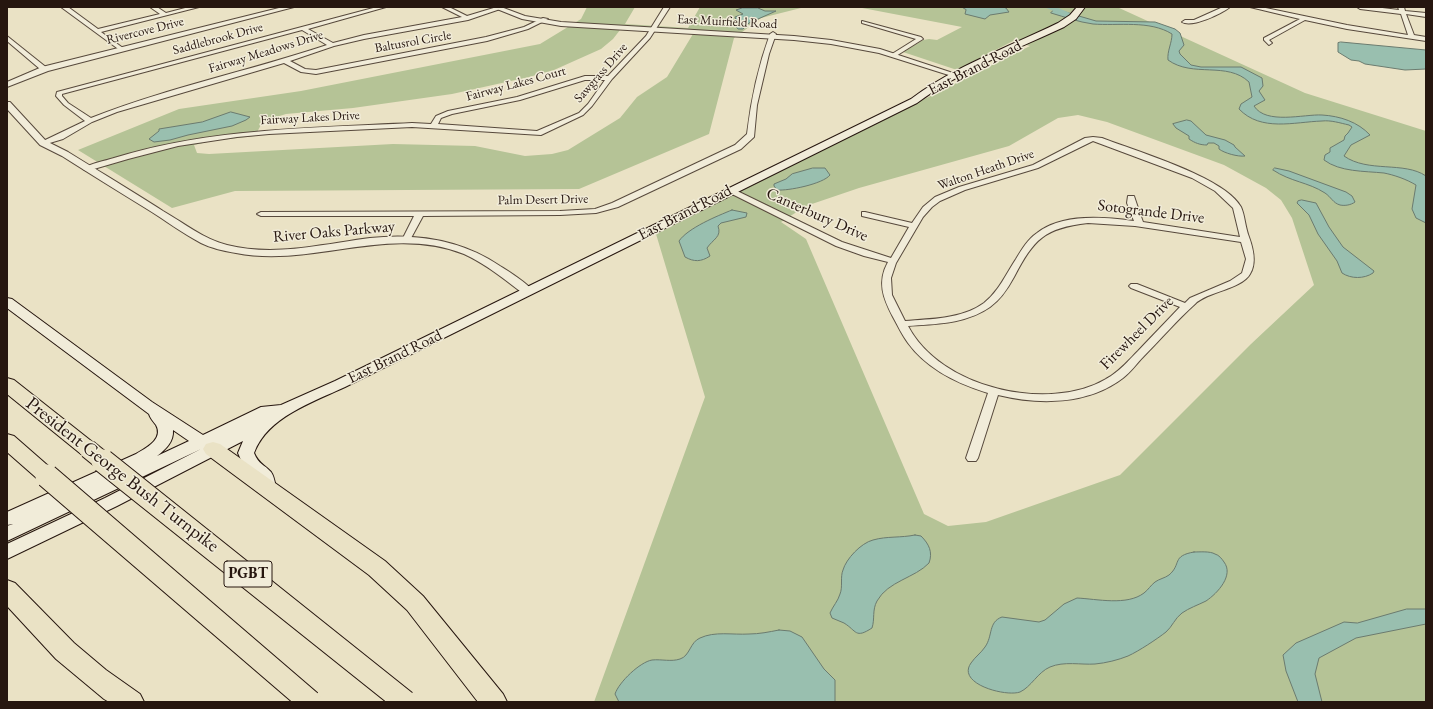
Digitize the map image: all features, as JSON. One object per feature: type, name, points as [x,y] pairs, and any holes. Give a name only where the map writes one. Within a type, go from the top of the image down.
[{"type":"highway","name":"President George Bush Turnpike","points":[[7,384],[405,702]]},
{"type":"highway","points":[[7,441],[310,702]]},
{"type":"highway","points":[[208,446],[377,568],[416,603],[494,702]]},
{"type":"highway","points":[[13,597],[55,641],[90,672],[131,702]]},
{"type":"main road","name":"East Brand Road","points":[[7,552],[111,502],[266,411],[283,410],[308,400],[528,292],[732,189],[914,101],[934,86],[1061,25],[1073,17],[1081,7]]},
{"type":"main road","points":[[7,302],[147,406],[208,446]]},
{"type":"main road","points":[[7,519],[142,458],[157,448],[165,438],[166,429],[164,424],[147,406]]},
{"type":"main road","name":"East Brand Road","points":[[7,534],[275,418],[283,410]]},
{"type":"main road","points":[[266,422],[250,442],[246,453],[251,465],[264,476],[268,489]]},
{"type":"street","points":[[64,7],[121,50]]},
{"type":"street","points":[[154,7],[164,14]]},
{"type":"street","points":[[97,31],[196,7]]},
{"type":"street","name":"Rivercove Drive","points":[[7,86],[45,69],[291,7]]},
{"type":"street","name":"Saddlebrook Drive","points":[[90,121],[66,104],[59,96],[59,93],[383,7]]},
{"type":"street","points":[[445,7],[468,18]]},
{"type":"street","name":"Fairway Meadows Drive","points":[[43,143],[60,137],[90,121],[143,101],[285,61],[332,45],[364,37],[468,18],[500,7]]},
{"type":"street","name":"East Muirfield Road","points":[[500,7],[515,15],[577,26],[773,35],[831,42],[896,54],[958,74]]},
{"type":"street","name":"Sawgrass Drive","points":[[538,133],[580,114],[590,105],[610,78],[655,29],[667,7]]},
{"type":"street","points":[[1185,22],[1195,22],[1227,7]]},
{"type":"street","points":[[1253,7],[1346,28],[1426,39]]},
{"type":"street","points":[[1360,7],[1402,10],[1426,15]]},
{"type":"street","points":[[1402,10],[1412,37]]},
{"type":"street","points":[[1268,43],[1266,40],[1303,19]]},
{"type":"street","name":"Baltusrol Circle","points":[[285,61],[300,71],[316,72],[482,40],[514,32],[543,20]]},
{"type":"street","points":[[864,22],[920,39],[896,54]]},
{"type":"street","points":[[302,28],[332,45]]},
{"type":"street","name":"Palm Desert Drive","points":[[261,214],[560,213],[596,210],[615,205],[738,147],[751,135],[754,105],[766,54],[773,35]]},
{"type":"street","points":[[7,38],[45,69]]},
{"type":"street","name":"Fairway Lakes Court","points":[[433,126],[438,118],[450,112],[518,99],[585,78],[610,78]]},
{"type":"street","name":"River Oaks Parkway","points":[[7,104],[43,143],[205,241],[218,246],[253,252],[287,253],[332,248],[357,243],[406,240],[428,242],[467,252],[485,262],[528,292]]},
{"type":"street","name":"Fairway Lakes Drive","points":[[87,169],[124,157],[178,144],[237,135],[331,128],[433,126],[538,133]]},
{"type":"street","name":"Walton Heath Drive","points":[[895,258],[926,208],[942,197],[1040,164],[1088,140]]},
{"type":"street","name":"Firewheel Drive","points":[[895,258],[888,272],[886,286],[892,306],[914,345],[933,362],[958,378],[994,391],[1041,398],[1077,395],[1095,390],[1109,383],[1121,374],[1185,306],[1201,296],[1233,284],[1246,274],[1250,259],[1237,208],[1228,198],[1211,185],[1173,168],[1099,140],[1088,140]]},
{"type":"street","name":"Canterbury Drive","points":[[732,189],[839,244],[867,254],[895,258]]},
{"type":"street","points":[[1131,198],[1131,203],[1140,224]]},
{"type":"street","points":[[406,240],[420,213]]},
{"type":"street","points":[[865,214],[914,226]]},
{"type":"street","name":"Sotogrande Drive","points":[[902,324],[963,316],[987,306],[1001,290],[1032,241],[1043,232],[1063,224],[1087,220],[1110,220],[1246,240]]},
{"type":"street","points":[[1134,286],[1185,306]]},
{"type":"street","points":[[972,458],[994,391]]},
{"type":"shaded area","points":[[587,7],[635,7],[625,24],[688,28],[700,7],[805,7],[761,18],[734,38],[709,134],[579,189],[235,191],[172,208],[78,150],[179,109],[301,91],[540,44],[581,19]],"holes":[[[620,30],[693,34],[667,77],[637,97],[620,118],[568,150],[552,154],[525,156],[475,146],[393,144],[209,154],[197,153],[194,145],[212,141],[255,136],[263,121],[286,114],[353,108],[452,94],[529,77],[554,70],[601,49],[613,39]]]},
{"type":"shaded area","points":[[857,7],[1117,7],[1305,93],[1426,131],[1426,702],[594,702],[705,397],[656,234],[1030,46],[1013,41],[957,70],[903,52],[923,40],[937,40],[962,27]],"holes":[[[1078,115],[1107,122],[1224,165],[1266,188],[1281,200],[1292,218],[1314,285],[1251,344],[1120,475],[986,522],[948,526],[924,514],[806,239],[781,222],[806,206],[859,188],[1009,146],[1058,118]]]},
{"type":"shaded area","points":[[962,7],[1003,7],[1009,12],[990,15],[985,19],[965,14],[966,10]]},
{"type":"shaded area","points":[[742,8],[758,8],[765,11],[776,11],[749,23],[743,29],[738,29],[733,23],[736,20],[735,17],[743,14],[736,10]]},
{"type":"shaded area","points":[[1055,9],[1096,21],[1155,22],[1175,29],[1180,33],[1184,45],[1179,51],[1180,54],[1191,65],[1201,67],[1241,67],[1262,78],[1263,86],[1259,91],[1265,100],[1254,106],[1260,112],[1276,117],[1322,115],[1342,118],[1354,123],[1370,135],[1351,145],[1344,156],[1364,164],[1407,169],[1426,176],[1426,223],[1416,218],[1412,209],[1416,185],[1392,175],[1345,169],[1330,164],[1324,160],[1325,155],[1330,152],[1330,148],[1344,140],[1345,136],[1352,127],[1349,125],[1329,121],[1278,124],[1257,121],[1239,109],[1241,104],[1252,97],[1249,82],[1231,72],[1188,68],[1168,60],[1172,34],[1144,25],[1093,24],[1082,22],[1051,13]]},
{"type":"shaded area","points":[[1341,42],[1426,50],[1426,69],[1405,70],[1365,64],[1359,61],[1351,60],[1338,52],[1338,43]]},
{"type":"shaded area","points":[[231,112],[250,117],[232,126],[170,140],[154,142],[149,139],[159,131],[159,129],[202,122]]},
{"type":"shaded area","points":[[1187,120],[1191,121],[1206,135],[1225,140],[1234,145],[1245,156],[1224,152],[1214,143],[1204,145],[1198,144],[1189,139],[1189,136],[1176,128],[1173,124]]},
{"type":"shaded area","points":[[813,168],[825,168],[830,175],[813,184],[797,188],[777,190],[774,186],[774,184],[786,179],[792,174]]},
{"type":"shaded area","points":[[1275,168],[1289,171],[1346,192],[1352,196],[1355,202],[1346,205],[1338,204],[1319,189],[1280,174],[1273,170]]},
{"type":"shaded area","points":[[1302,200],[1316,203],[1329,227],[1343,247],[1374,271],[1373,273],[1358,278],[1342,273],[1337,261],[1318,234],[1309,215],[1297,203],[1298,201]]},
{"type":"shaded area","points":[[732,210],[747,213],[746,217],[721,223],[718,226],[718,235],[707,248],[710,256],[698,261],[685,257],[679,241],[683,236],[703,223]]},
{"type":"shaded area","points":[[915,535],[921,536],[928,545],[931,555],[929,563],[882,594],[875,604],[872,628],[862,633],[856,633],[844,623],[832,618],[830,613],[841,591],[843,570],[847,561],[859,548],[873,540]]},
{"type":"shaded area","points":[[1194,552],[1210,552],[1220,557],[1224,562],[1227,567],[1227,572],[1226,578],[1220,589],[1211,598],[1182,613],[1177,617],[1166,632],[1137,651],[1128,656],[1103,663],[1055,665],[1042,672],[1028,687],[1020,692],[1004,693],[994,691],[976,683],[970,677],[968,670],[971,663],[985,647],[993,626],[998,619],[1002,617],[1039,622],[1045,620],[1064,604],[1077,598],[1121,601],[1137,597],[1145,592],[1155,582],[1169,575],[1173,571],[1179,558]]},
{"type":"shaded area","points":[[1407,609],[1426,609],[1426,624],[1356,638],[1319,658],[1315,674],[1322,702],[1298,702],[1286,671],[1283,655],[1296,643],[1344,622],[1357,623]]},
{"type":"shaded area","points":[[779,630],[790,631],[802,637],[824,669],[835,680],[835,702],[619,702],[615,694],[625,678],[642,664],[652,660],[680,659],[686,655],[694,643],[700,638],[718,634],[753,634]]},
{"type":"waterway","points":[[1048,7],[1073,16]]}]
